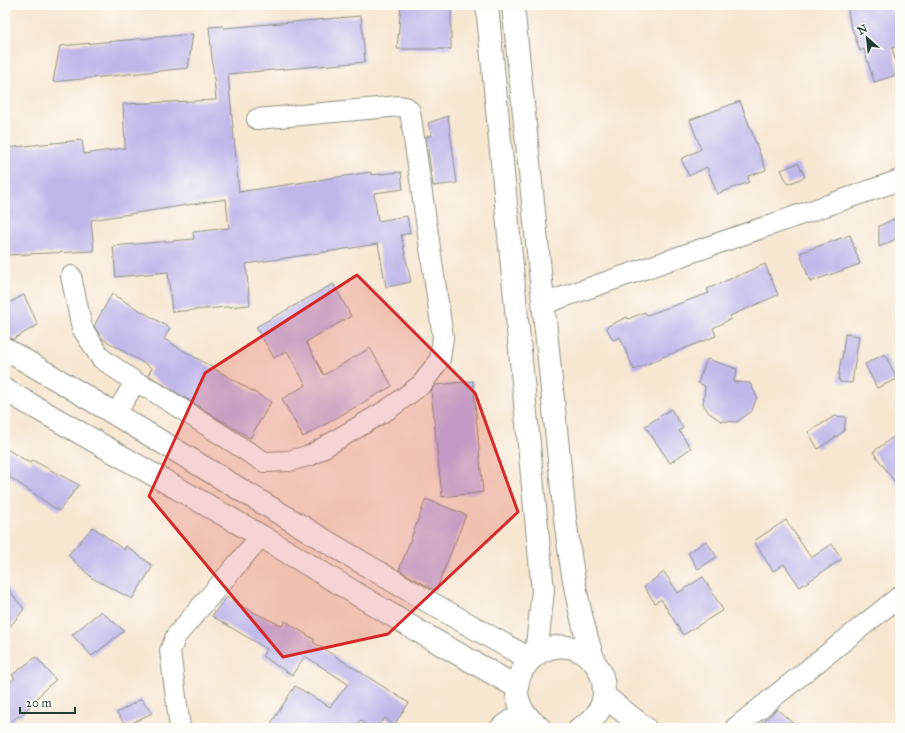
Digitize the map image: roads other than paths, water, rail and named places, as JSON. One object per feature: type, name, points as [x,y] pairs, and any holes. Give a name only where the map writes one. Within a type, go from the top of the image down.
[{"type":"main road","points":[[487,5],[543,591],[533,656]]},
{"type":"main road","points":[[513,5],[572,573],[584,630],[594,661]]},
{"type":"main road","points":[[5,349],[116,414],[440,610],[533,656]]},
{"type":"main road","points":[[5,390],[261,536],[418,631],[517,687]]},
{"type":"main road","points":[[97,442],[116,414]]},
{"type":"main road","points":[[540,728],[523,712],[518,700],[517,687],[521,672],[533,656],[548,648],[560,646],[573,648],[584,653],[594,661],[601,671],[604,683],[604,696],[600,708],[593,719],[582,728]]},
{"type":"main road","points":[[604,696],[645,728]]},
{"type":"street","points":[[71,276],[82,328],[101,358],[135,382],[264,462],[289,461],[311,455],[390,408],[422,384],[440,359],[443,337],[410,111],[406,107],[400,106],[257,119]]},
{"type":"street","points":[[543,304],[900,180]]},
{"type":"street","points":[[116,414],[135,382]]},
{"type":"street","points":[[180,728],[170,651],[176,636],[261,536]]},
{"type":"street","points":[[735,728],[900,596]]},
{"type":"street","points":[[500,728],[523,712]]}]
